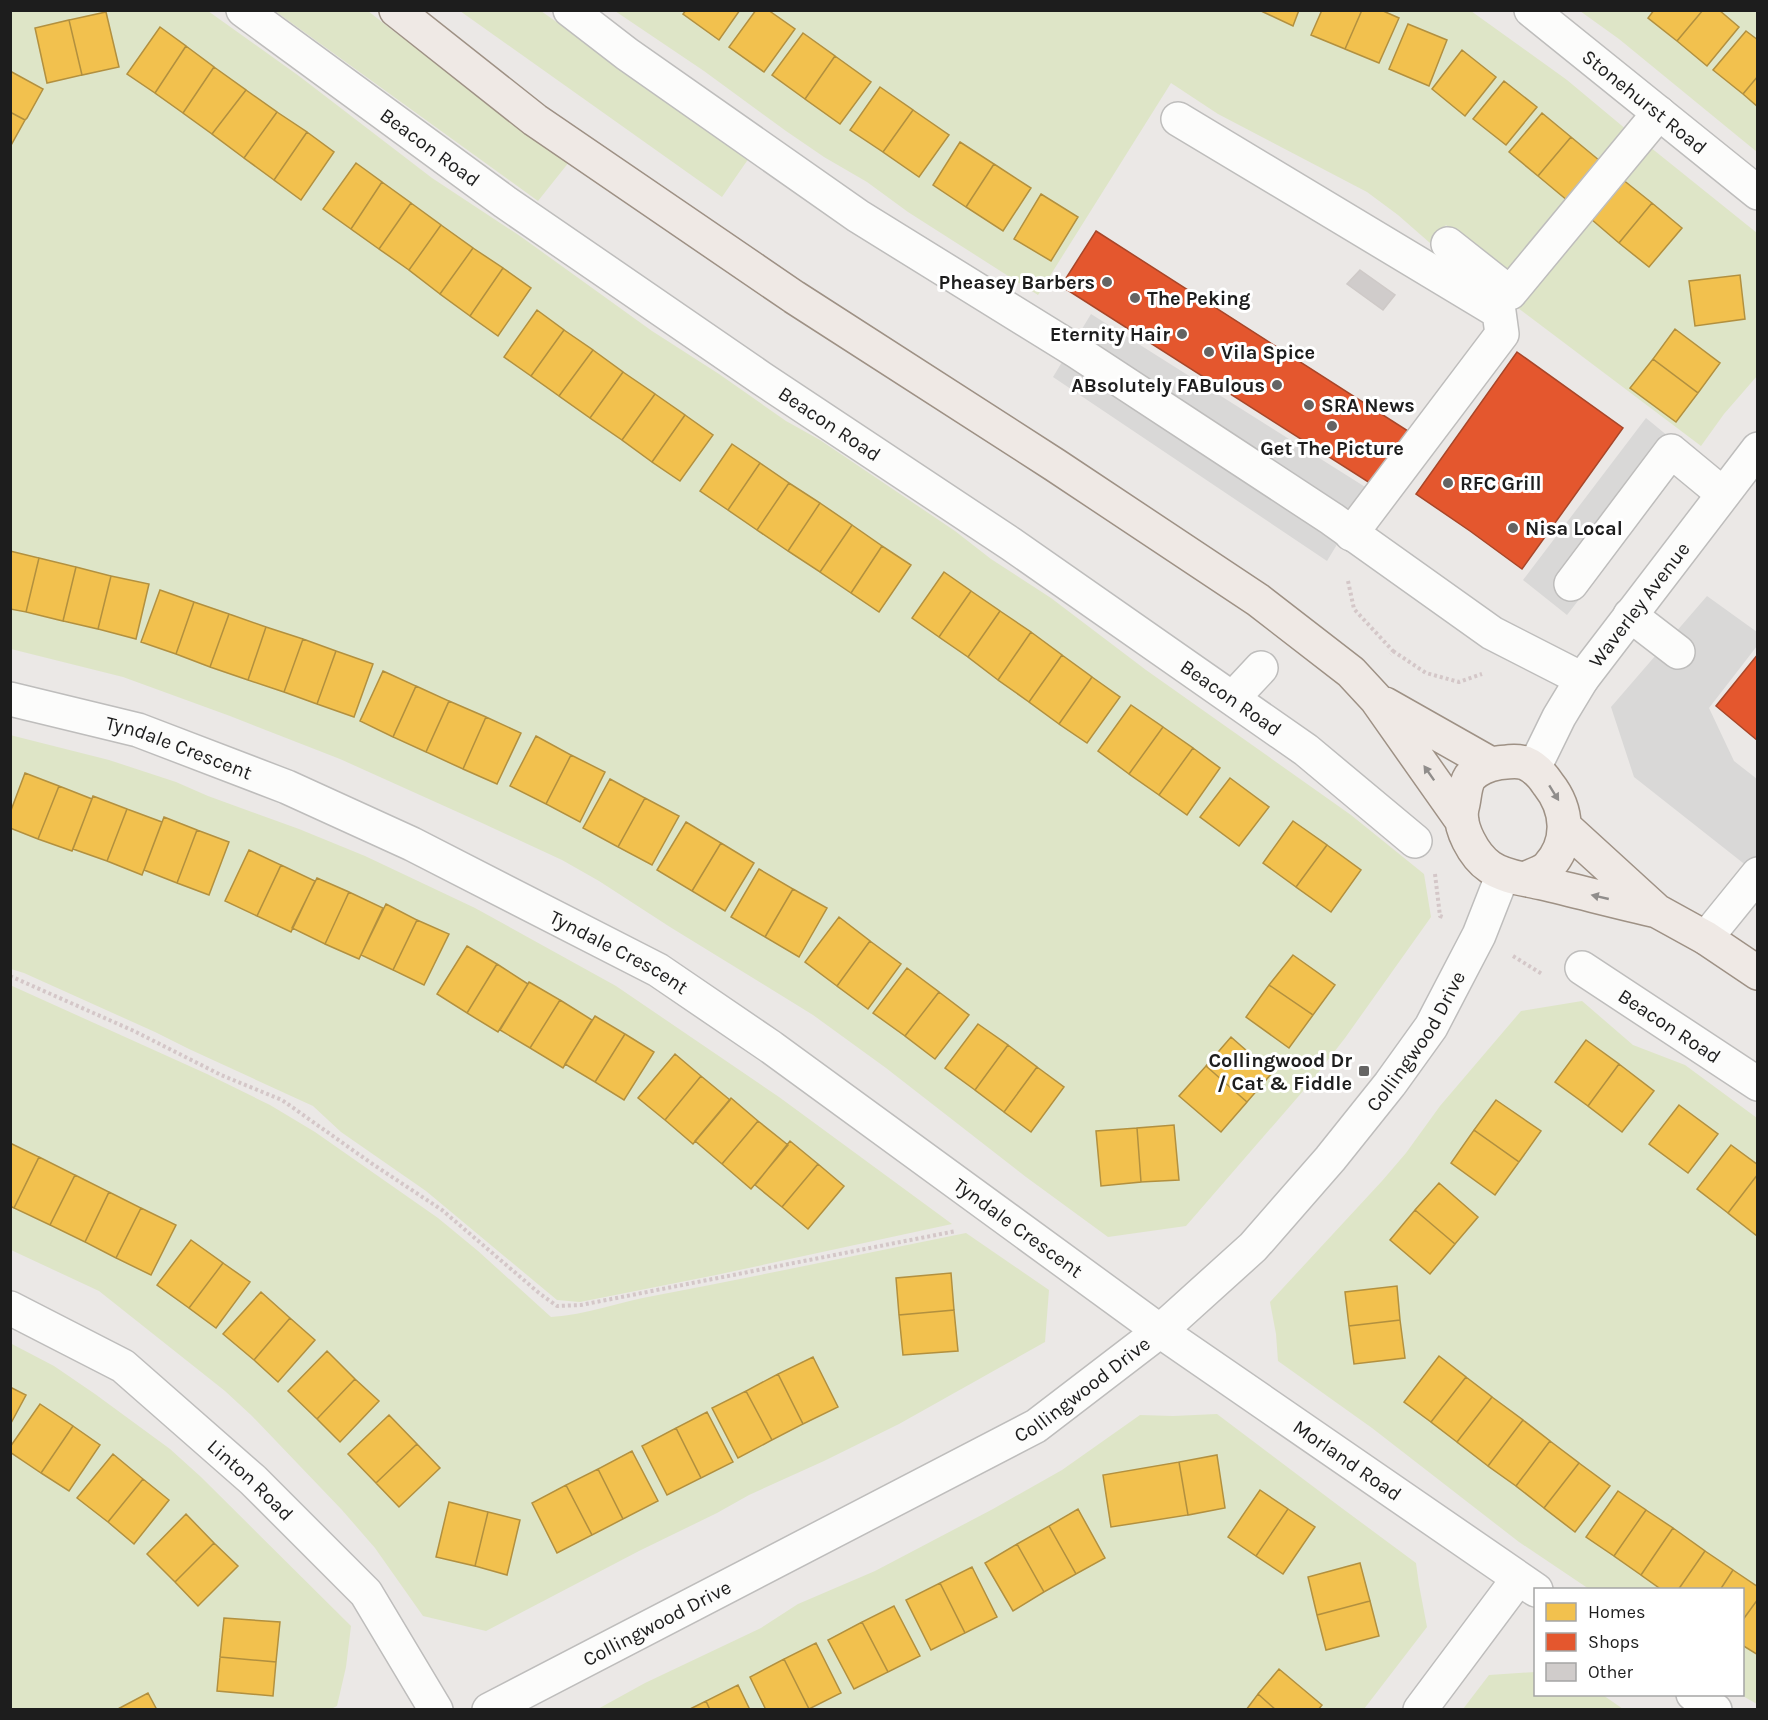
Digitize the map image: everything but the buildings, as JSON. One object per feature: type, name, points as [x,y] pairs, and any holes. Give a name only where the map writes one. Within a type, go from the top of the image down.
[{"type":"main road","points":[[396,10],[535,120],[794,297],[1258,600],[1351,672],[1376,699],[1462,821]]},
{"type":"main road","points":[[1376,699],[1491,764]]},
{"type":"main road","points":[[1514,877],[1547,868],[1560,848],[1565,826],[1563,811],[1553,789],[1534,768],[1523,762],[1491,764],[1471,777],[1461,813],[1468,840],[1480,859],[1493,869],[1514,877],[1657,911]]},
{"type":"main road","points":[[1565,826],[1657,911],[1707,938],[1758,973]]},
{"type":"street","name":"Beacon Road","points":[[243,10],[514,208],[761,378],[1011,544],[1233,698],[1306,750],[1415,841]]},
{"type":"street","points":[[570,10],[627,54],[858,216],[1076,351],[1332,519],[1492,633],[1582,678]]},
{"type":"street","name":"Stonehurst Road","points":[[1531,10],[1758,193]]},
{"type":"street","points":[[1449,244],[1509,293],[1659,113]]},
{"type":"street","points":[[1178,119],[1499,312],[1502,334],[1352,534]]},
{"type":"street","name":"Waverley Avenue","points":[[1534,768],[1559,717],[1582,678],[1758,448]]},
{"type":"street","points":[[1571,584],[1671,451],[1723,494]]},
{"type":"street","points":[[1630,615],[1678,652]]},
{"type":"street","points":[[1233,698],[1261,668]]},
{"type":"street","name":"Tyndale Crescent","points":[[10,699],[138,730],[287,787],[412,844],[658,970],[771,1047],[1160,1331]]},
{"type":"street","points":[[1707,938],[1758,873]]},
{"type":"street","name":"Collingwood Drive","points":[[489,1710],[1036,1426],[1160,1331],[1252,1247],[1330,1159],[1390,1084],[1431,1027],[1479,935],[1514,877]]},
{"type":"street","name":"Beacon Road","points":[[1582,968],[1758,1084]]},
{"type":"street","name":"Linton Road","points":[[10,1308],[123,1366],[253,1480],[366,1593],[436,1710]]},
{"type":"street","name":"Morland Road","points":[[1160,1331],[1527,1585]]},
{"type":"street","points":[[1420,1710],[1527,1585]]},
{"type":"street","points":[[1694,1696],[1715,1710]]},
{"type":"path","points":[[1347,575],[1353,609]]},
{"type":"path","points":[[1393,651],[1426,673],[1459,682],[1491,671],[1517,646]]},
{"type":"path","points":[[1415,841],[1436,876],[1440,916],[1479,935]]},
{"type":"path","points":[[10,976],[134,1031],[221,1075],[282,1100],[442,1210],[557,1306],[581,1305],[1010,1220]]},
{"type":"shaded area","points":[[1091,314],[1370,490],[1327,561],[1053,377]]},
{"type":"shaded area","points":[[1646,418],[1691,455],[1567,615],[1523,580]]},
{"type":"shaded area","points":[[1707,596],[1757,632],[1757,646],[1709,708],[1734,761],[1757,779],[1757,874],[1634,777],[1611,707]]},
{"type":"green space","points":[[10,11],[208,11],[299,76],[432,178],[520,236],[652,331],[786,421],[820,440],[1051,598],[1146,670],[1351,815],[1424,874],[1431,917],[1310,1083],[1186,1226],[1108,1237],[813,1015],[562,860],[340,759],[230,716],[123,677],[11,649]]},
{"type":"green space","points":[[275,11],[368,11],[573,157],[538,201]]},
{"type":"green space","points":[[460,11],[541,11],[749,158],[722,197]]},
{"type":"green space","points":[[615,11],[1471,11],[1567,80],[1627,130],[1505,274],[1446,225],[1430,243],[1367,192],[1218,114],[1171,83],[1038,295],[908,212],[867,182],[824,157]]},
{"type":"green space","points":[[1580,11],[1757,11],[1757,152],[1619,39]]},
{"type":"green space","points":[[1645,143],[1757,233],[1757,376],[1724,414],[1701,446],[1514,305]]},
{"type":"green space","points":[[10,735],[109,760],[176,782],[365,856],[475,908],[616,986],[779,1097],[952,1224],[580,1302],[557,1300],[426,1191],[341,1132],[313,1106],[155,1032],[11,969]]},
{"type":"green space","points":[[10,985],[207,1074],[270,1105],[315,1132],[438,1218],[551,1317],[577,1314],[640,1299],[966,1233],[1049,1290],[1045,1342],[899,1424],[749,1495],[486,1631],[423,1616],[375,1548],[342,1510],[225,1391],[99,1291],[11,1250]]},
{"type":"green space","points":[[1582,1001],[1633,1045],[1685,1065],[1757,1118],[1757,1704],[1743,1696],[1744,1588],[1588,1588],[1519,1542],[1372,1428],[1278,1361],[1270,1302],[1382,1181],[1406,1153],[1440,1106],[1521,1011]]},
{"type":"green space","points":[[10,1343],[54,1366],[170,1449],[351,1626],[346,1667],[337,1706],[329,1710],[11,1709]]},
{"type":"green space","points":[[1217,1414],[1416,1563],[1427,1627],[1364,1709],[596,1710],[645,1683],[761,1628],[798,1604],[875,1571],[993,1509],[1062,1470],[1140,1415]]},
{"type":"green space","points":[[1534,1672],[1534,1696],[1604,1696],[1623,1709],[1463,1709],[1489,1675]]},
{"type":"place","name":"Pheasey Barbers","points":[[1107,282]]},
{"type":"place","name":"The Peking","points":[[1135,298]]},
{"type":"place","name":"Eternity Hair","points":[[1182,334]]},
{"type":"place","name":"Vila Spice","points":[[1209,352]]},
{"type":"place","name":"ABsolutely FABulous","points":[[1277,385]]},
{"type":"place","name":"SRA News","points":[[1309,405]]},
{"type":"place","name":"Get The Picture","points":[[1332,426]]},
{"type":"place","name":"RFC Grill","points":[[1448,483]]},
{"type":"place","name":"Nisa Local","points":[[1513,528]]},
{"type":"place","name":"Collingwood Dr / Cat & Fiddle","points":[[1364,1071]]}]
